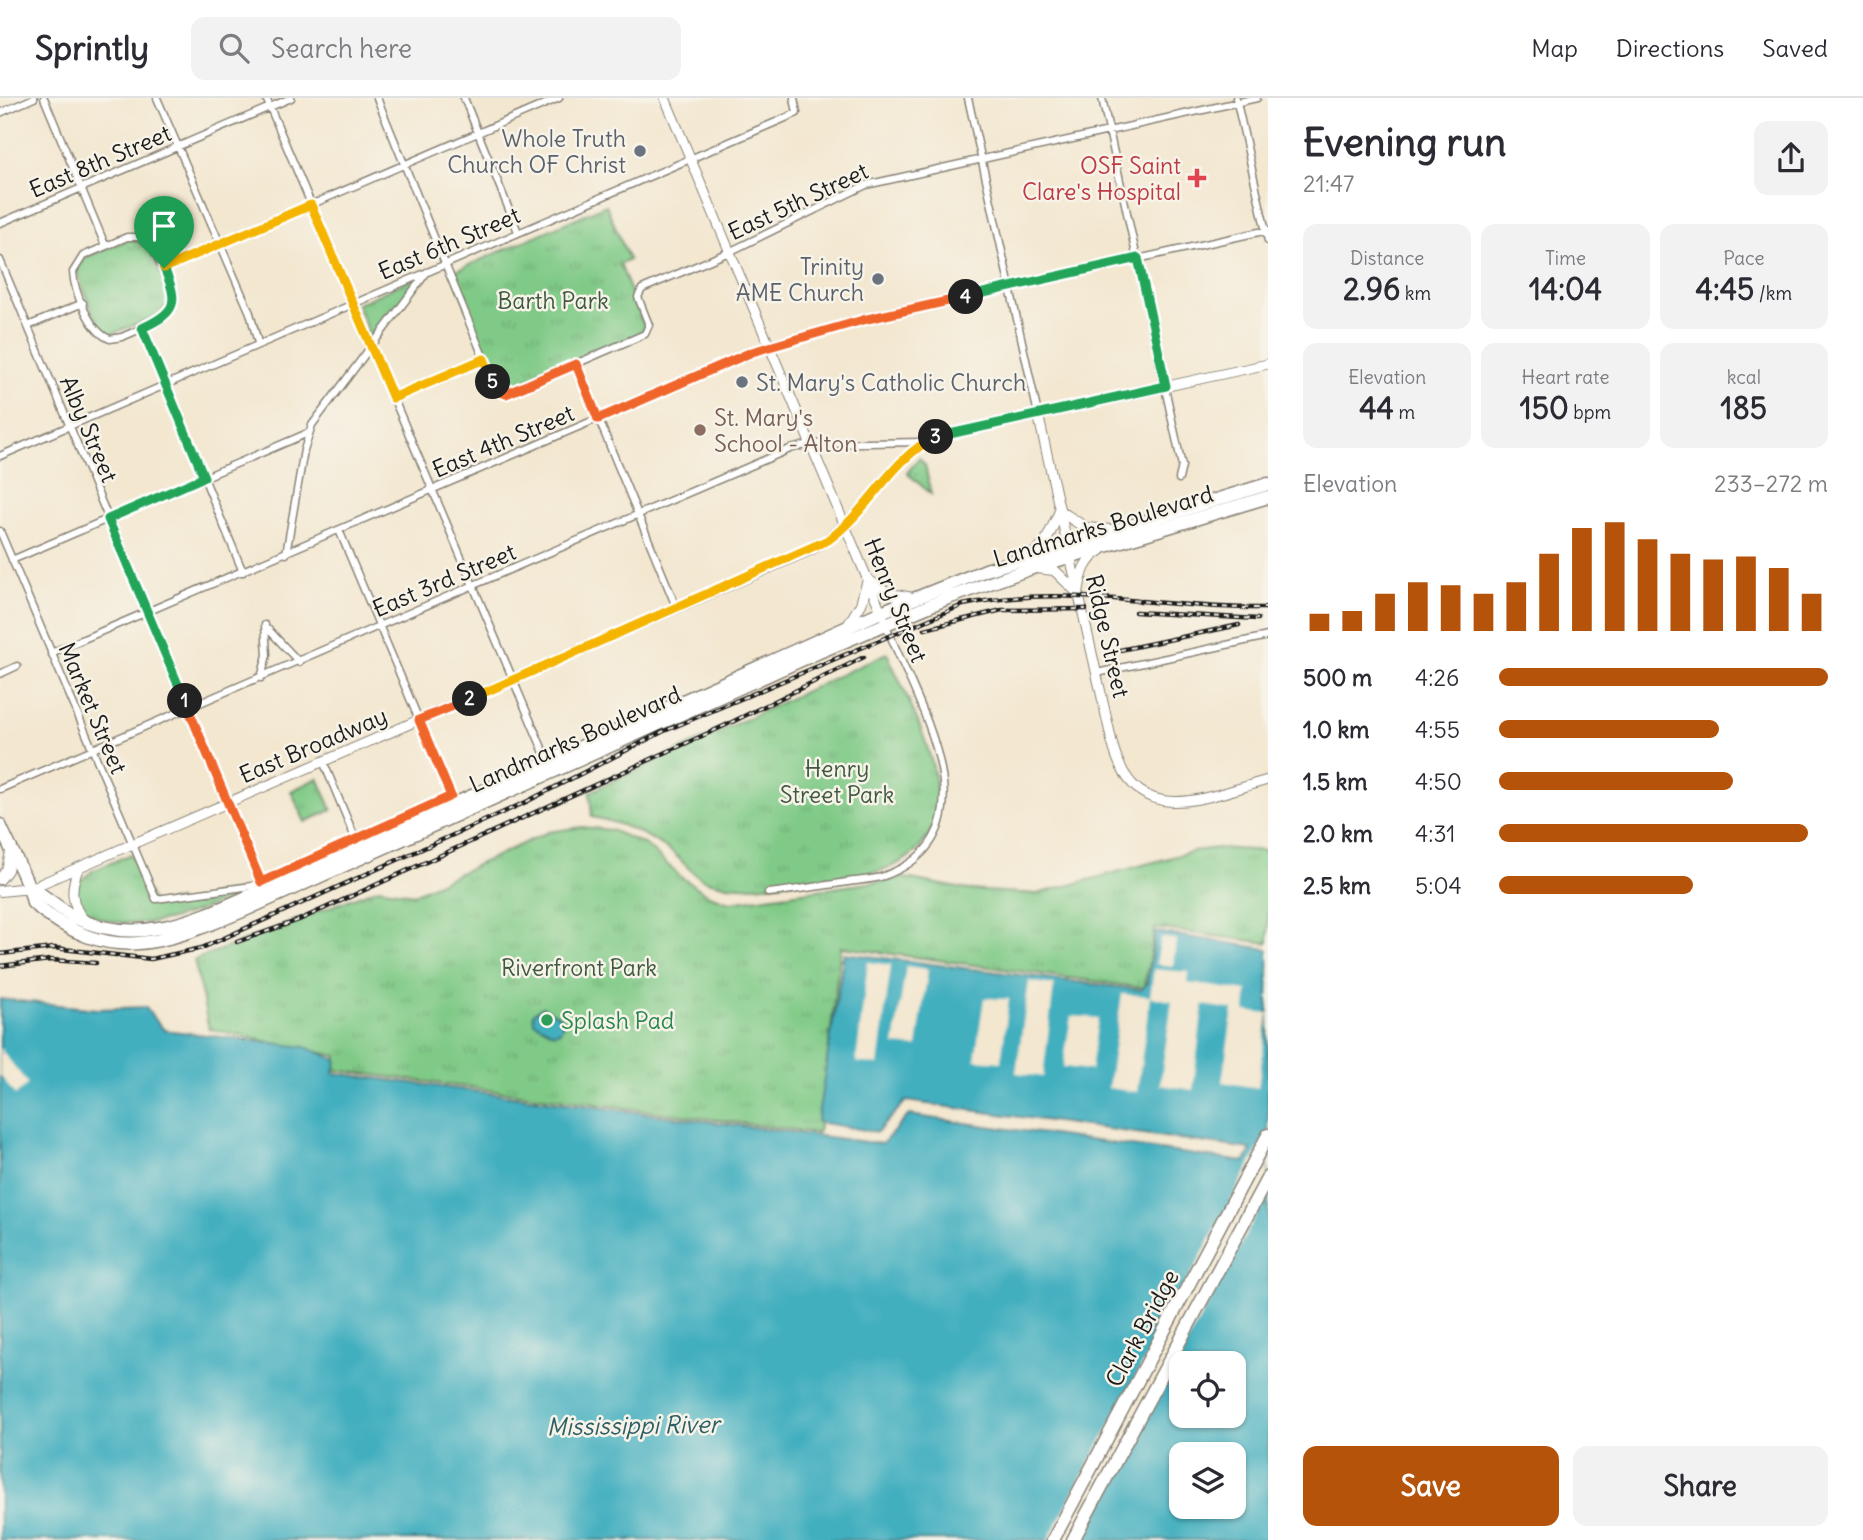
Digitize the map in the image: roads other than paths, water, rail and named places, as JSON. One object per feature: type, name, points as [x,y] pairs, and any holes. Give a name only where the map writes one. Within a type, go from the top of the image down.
[{"type":"highway","name":"Landmarks Boulevard","points":[[31,888],[33,903],[74,930],[109,943],[169,940],[245,910],[883,618],[1031,563],[1268,484]]},
{"type":"highway","name":"Landmarks Boulevard","points":[[1113,536],[1268,498]]},
{"type":"highway","name":"Landmarks Boulevard","points":[[31,888],[68,914],[90,923],[134,932],[161,930],[192,921],[847,627],[883,618],[917,599],[986,570],[1031,563]]},
{"type":"highway","points":[[0,825],[31,888]]},
{"type":"highway","name":"Clark Bridge","points":[[1053,1540],[1268,1135]]},
{"type":"highway","name":"Clark Bridge","points":[[1073,1540],[1268,1177]]},
{"type":"main road","points":[[1060,511],[1086,528],[1113,536],[1083,569],[1078,593],[1054,570],[1031,563],[1046,541],[1060,511]]},
{"type":"main road","points":[[847,627],[861,604],[867,580],[890,594],[917,599]]},
{"type":"main road","points":[[0,879],[7,870],[11,852]]},
{"type":"main road","points":[[0,891],[31,888]]},
{"type":"street","points":[[0,113],[34,98]]},
{"type":"street","points":[[44,98],[105,245]]},
{"type":"street","points":[[157,98],[250,313],[258,343]]},
{"type":"street","points":[[266,98],[548,762]]},
{"type":"street","name":"East 8th Street","points":[[0,223],[291,98]]},
{"type":"street","points":[[377,98],[484,359],[393,398]]},
{"type":"street","points":[[464,98],[518,232]]},
{"type":"street","points":[[164,268],[559,98]]},
{"type":"street","name":"Henry Street","points":[[665,98],[883,618],[944,771],[944,807],[938,830],[924,851],[883,877],[768,893]]},
{"type":"street","name":"East 6th Street","points":[[0,456],[797,113],[794,98]]},
{"type":"street","name":"Ridge Street","points":[[968,98],[1078,593],[1120,767],[1136,788],[1154,798],[1187,803],[1268,780]]},
{"type":"street","points":[[1102,98],[1166,386],[1182,466],[1179,479]]},
{"type":"street","name":"East 5th Street","points":[[484,359],[496,388],[501,393],[576,364],[648,331],[649,325],[638,296],[640,290],[729,252],[866,185],[1237,100],[1257,98]]},
{"type":"street","points":[[1237,100],[1268,241]]},
{"type":"street","name":"East 4th Street","points":[[51,653],[769,348],[863,320],[1267,230]]},
{"type":"street","points":[[132,236],[144,238],[152,246],[164,268],[174,297],[167,315],[142,328],[110,339],[96,330],[83,303],[73,271],[79,259],[105,245],[132,236]]},
{"type":"street","name":"Alby Street","points":[[0,260],[261,882]]},
{"type":"street","points":[[286,554],[308,433],[428,271]]},
{"type":"street","points":[[28,326],[83,303]]},
{"type":"street","points":[[142,328],[243,572]]},
{"type":"street","points":[[924,442],[1268,363]]},
{"type":"street","points":[[576,364],[677,609]]},
{"type":"street","points":[[12,560],[308,433]]},
{"type":"street","name":"East 3rd Street","points":[[0,789],[790,449],[810,444],[924,442]]},
{"type":"street","name":"East Broadway","points":[[31,888],[811,550],[845,527],[924,442]]},
{"type":"street","points":[[261,882],[451,796],[339,530]]},
{"type":"street","name":"Market Street","points":[[0,531],[156,899],[244,888],[261,882]]},
{"type":"street","points":[[261,678],[267,655],[265,625],[299,662]]},
{"type":"street","points":[[1097,673],[1268,636]]},
{"type":"street","points":[[0,674],[17,666]]},
{"type":"street","points":[[323,761],[356,840]]},
{"type":"street","points":[[79,867],[73,884],[73,900],[83,920],[90,923]]},
{"type":"water","name":"Mississippi River","points":[[1155,932],[1268,949],[1268,1540],[0,1540],[0,999],[98,1009],[145,1007],[164,1030],[305,1047],[337,1060],[334,1073],[882,1144],[909,1115],[1245,1162],[1251,1149],[906,1101],[877,1132],[817,1122],[844,953],[1141,990],[1147,983]]},
{"type":"water","name":"Splash Pad","points":[[543,1007],[558,1015],[563,1026],[560,1031],[554,1033],[534,1022],[533,1013]]},
{"type":"railway","points":[[0,954],[54,948],[151,959],[202,948],[526,802],[662,732],[963,605],[1039,596],[1268,608]]},
{"type":"railway","points":[[925,629],[1002,610],[1086,609]]},
{"type":"railway","points":[[1135,612],[1258,619]]},
{"type":"railway","points":[[1120,650],[1239,625]]},
{"type":"railway","points":[[237,942],[299,920],[726,725],[864,657]]},
{"type":"railway","points":[[0,966],[50,960],[96,963]]},
{"type":"place","name":"Whole Truth Church OF Christ","points":[[640,151]]},
{"type":"place","name":"OSF Saint Clare's Hospital","points":[[1197,178]]},
{"type":"place","name":"Trinity AME Church","points":[[878,279]]},
{"type":"place","name":"St. Mary's Catholic Church","points":[[742,382]]},
{"type":"place","name":"St. Mary's School - Alton","points":[[700,430]]},
{"type":"place","name":"Splash Pad","points":[[547,1020]]},
{"type":"park label","name":"Barth Park","points":[[553,300]]},
{"type":"park label","name":"Henry Street Park","points":[[837,781]]},
{"type":"park label","name":"Riverfront Park","points":[[579,967]]}]
